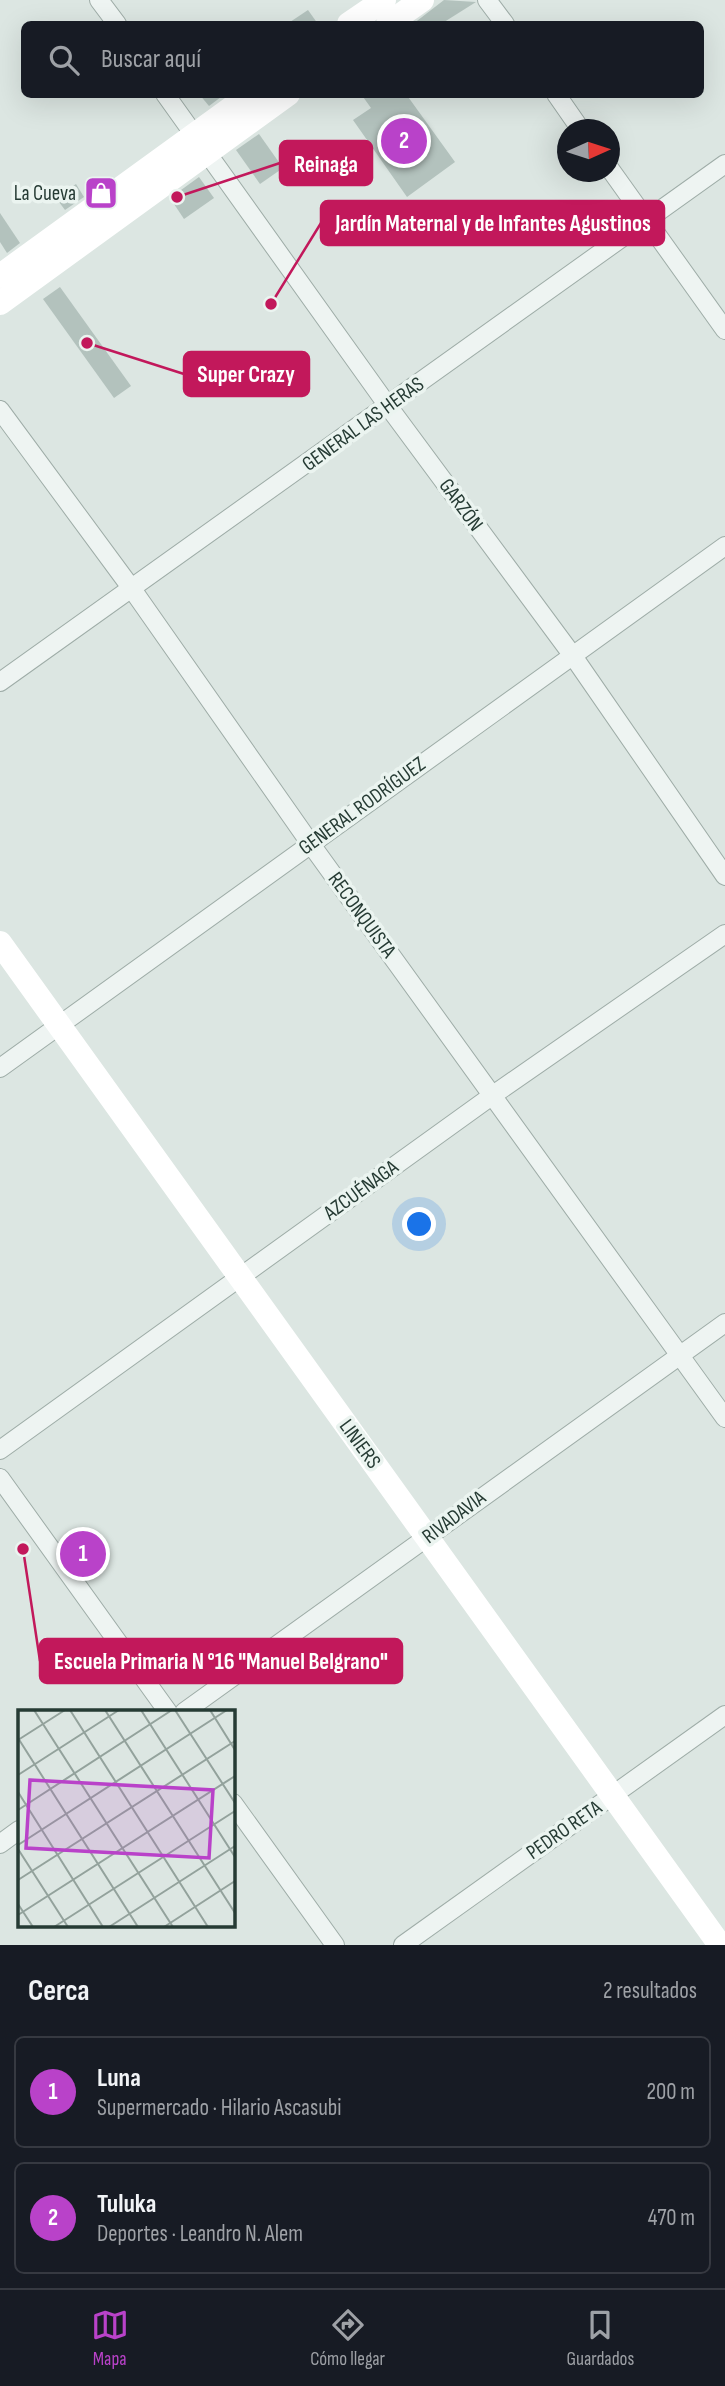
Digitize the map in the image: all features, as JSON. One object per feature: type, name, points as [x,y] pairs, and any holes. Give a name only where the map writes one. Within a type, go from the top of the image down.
[{"type":"street","points":[[99,0],[115,21]]},
{"type":"street","points":[[353,21],[384,0]]},
{"type":"street","points":[[392,21],[422,0]]},
{"type":"street","points":[[487,0],[503,21]]},
{"type":"street","name":"GARZÓN","points":[[168,98],[388,405],[573,656],[725,876]]},
{"type":"street","points":[[0,303],[200,144],[247,98]]},
{"type":"street","points":[[0,276],[200,144],[281,98]]},
{"type":"street","points":[[559,98],[573,119]]},
{"type":"street","name":"GENERAL LAS HERAS","points":[[0,682],[725,164]]},
{"type":"street","points":[[619,182],[725,330]]},
{"type":"street","name":"RECONQUISTA","points":[[0,410],[132,589],[310,843],[725,1418]]},
{"type":"street","name":"GENERAL RODRÍGUEZ","points":[[0,1068],[725,546]]},
{"type":"street","name":"AZCUÉNAGA","points":[[0,1450],[493,1095],[725,934]]},
{"type":"street","name":"LINIERS","points":[[0,943],[720,1945]]},
{"type":"street","name":"RIVADAVIA","points":[[187,1710],[725,1323]]},
{"type":"street","points":[[0,1478],[167,1710]]},
{"type":"street","name":"PEDRO RETA","points":[[403,1945],[725,1715]]},
{"type":"street","points":[[234,1804],[335,1945]]},
{"type":"street","points":[[0,1844],[18,1831]]},
{"type":"building","points":[[444,0],[476,2],[446,21],[417,21]]},
{"type":"building","points":[[308,10],[316,21],[292,21]]},
{"type":"building","points":[[202,98],[220,98],[209,106]]},
{"type":"building","points":[[364,98],[409,98],[455,162],[407,197],[353,120],[371,108]]},
{"type":"building","points":[[259,134],[283,168],[260,184],[236,150]]},
{"type":"building","points":[[199,177],[214,198],[184,219],[170,198]]},
{"type":"building","points":[[76,184],[84,197],[65,210],[56,198]]},
{"type":"building","points":[[0,213],[20,243],[7,253],[0,242]]},
{"type":"building","points":[[60,287],[131,386],[114,398],[43,299]]},
{"type":"place","name":"Tuluka","points":[[404,141]]},
{"type":"place","name":"La Cueva","points":[[101,193]]},
{"type":"place","name":"Reinaga","points":[[177,197]]},
{"type":"place","name":"Jardín Maternal y de Infantes Agustinos","points":[[271,304]]},
{"type":"place","name":"Super Crazy","points":[[87,343]]},
{"type":"place","name":"Escuela Primaria N °16 \"Manuel Belgrano\"","points":[[23,1549]]},
{"type":"place","name":"Luna","points":[[83,1554]]}]
